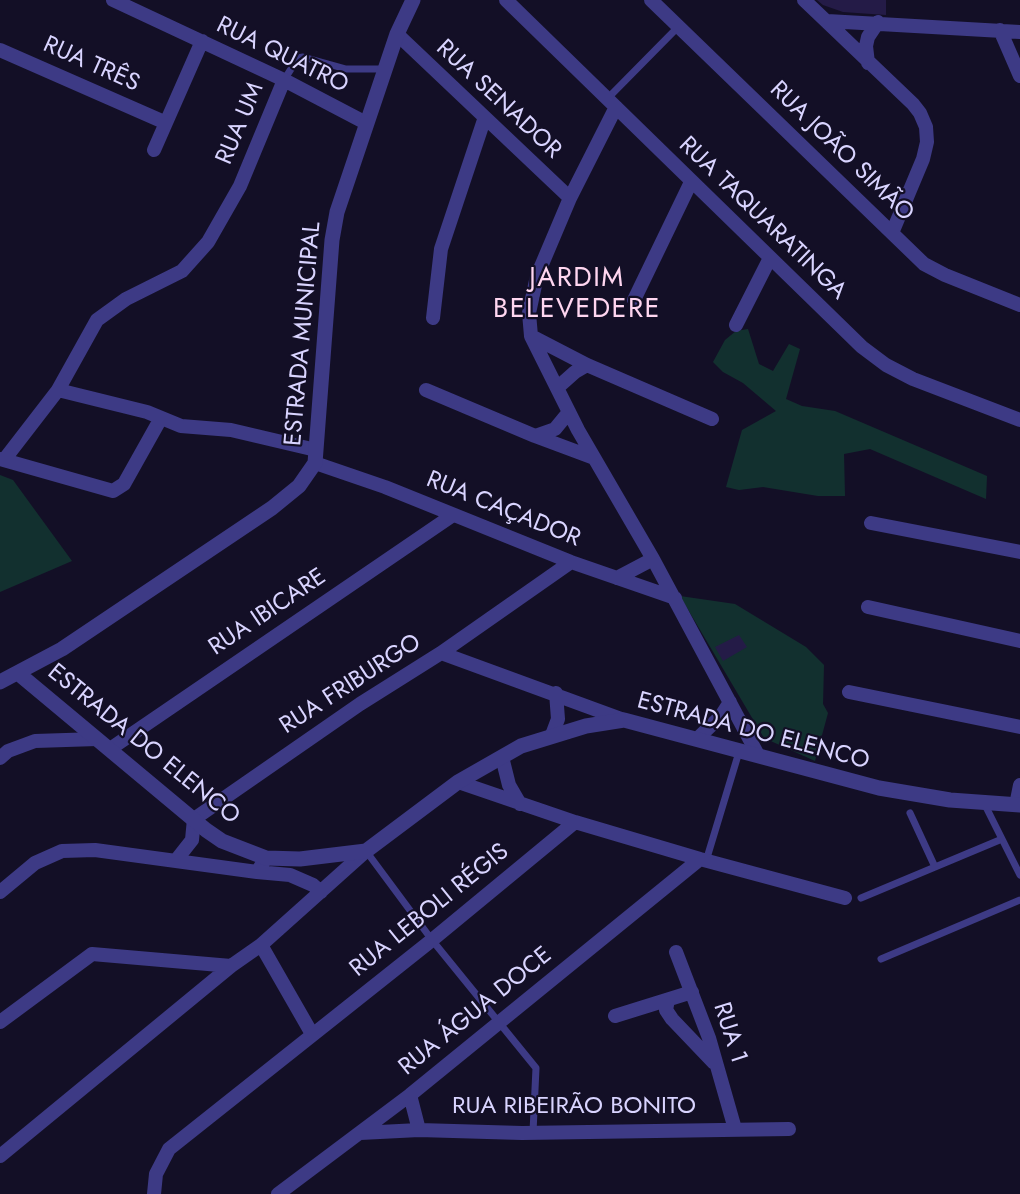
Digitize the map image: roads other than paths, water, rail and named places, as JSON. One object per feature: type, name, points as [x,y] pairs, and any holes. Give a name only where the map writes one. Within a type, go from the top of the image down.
[{"type":"street","name":"RUA QUATRO","points":[[113,0],[284,80],[366,123]]},
{"type":"street","name":"ESTRADA MUNICIPAL","points":[[19,674],[62,649],[272,508],[299,486],[315,457],[332,240],[338,212],[384,69],[412,0]]},
{"type":"street","name":"RUA TAQUARATINGA","points":[[506,0],[862,347],[886,365],[913,379],[1020,420]]},
{"type":"street","name":"RUA JOÃO SIMÃO","points":[[651,0],[924,264],[945,275],[1020,305]]},
{"type":"street","points":[[804,0],[921,113],[926,127],[927,142],[923,159],[892,233]]},
{"type":"street","points":[[827,21],[878,22],[1020,32]]},
{"type":"street","points":[[868,63],[866,46],[868,37],[878,22]]},
{"type":"street","points":[[1000,30],[1020,76]]},
{"type":"street","name":"RUA SENADOR","points":[[397,34],[484,120],[570,198]]},
{"type":"street","points":[[154,150],[164,122],[202,41]]},
{"type":"street","name":"RUA TRÊS","points":[[0,50],[164,122]]},
{"type":"street","name":"RUA UM","points":[[2,460],[58,390],[97,320],[126,299],[182,271],[208,242],[240,186],[284,80]]},
{"type":"street","points":[[612,103],[537,276],[529,313],[531,336],[569,412],[675,598],[758,755]]},
{"type":"street","points":[[433,318],[441,249],[484,120]]},
{"type":"street","points":[[634,300],[691,182]]},
{"type":"street","points":[[736,325],[770,258]]},
{"type":"street","points":[[531,336],[588,365],[712,419]]},
{"type":"street","points":[[557,387],[575,372],[588,365]]},
{"type":"street","name":"RUA CAÇADOR","points":[[58,390],[161,418],[181,426],[231,430],[315,457],[571,562],[675,598]]},
{"type":"street","points":[[426,390],[594,458]]},
{"type":"street","points":[[535,436],[555,429],[569,412]]},
{"type":"street","points":[[2,460],[112,491],[124,484],[161,418]]},
{"type":"street","name":"RUA IBICARE","points":[[103,744],[453,515]]},
{"type":"street","points":[[871,523],[1020,552]]},
{"type":"street","points":[[617,578],[653,559]]},
{"type":"street","name":"RUA FRIBURGO","points":[[194,819],[360,704],[441,653],[571,562]]},
{"type":"street","points":[[868,607],[1020,641]]},
{"type":"street","points":[[441,653],[556,693],[624,720]]},
{"type":"street","name":"ESTRADA DO ELENCO","points":[[0,682],[19,674],[222,842],[266,858],[300,859],[366,851]]},
{"type":"street","points":[[849,692],[1020,727]]},
{"type":"street","points":[[552,735],[558,719],[556,693]]},
{"type":"street","points":[[698,738],[721,716],[730,702]]},
{"type":"street","name":"ESTRADA DO ELENCO","points":[[0,1156],[231,966],[261,945],[366,851],[458,782],[501,757],[552,735],[586,726],[624,720],[879,788],[950,800],[1018,805]]},
{"type":"street","points":[[0,758],[8,751],[35,741],[103,744]]},
{"type":"street","points":[[501,757],[508,785],[520,804]]},
{"type":"street","points":[[458,782],[575,822],[703,860],[845,898]]},
{"type":"street","points":[[1018,805],[1020,785]]},
{"type":"street","points":[[177,859],[192,840],[194,819]]},
{"type":"street","name":"RUA LEBOLI RÉGIS","points":[[312,1034],[432,940],[575,822]]},
{"type":"street","points":[[0,892],[36,863],[62,851],[95,850],[290,875],[313,885],[321,892]]},
{"type":"street","points":[[257,872],[266,858]]},
{"type":"street","name":"RUA ÁGUA DOCE","points":[[278,1194],[291,1189],[703,860]]},
{"type":"street","points":[[154,1194],[156,1174],[169,1149],[312,1034],[261,945]]},
{"type":"street","name":"RUA 1","points":[[676,952],[717,1065],[735,1129]]},
{"type":"street","points":[[0,1022],[92,954],[231,966]]},
{"type":"street","points":[[615,1016],[692,992]]},
{"type":"street","points":[[668,1000],[666,1010],[672,1019],[717,1065]]},
{"type":"street","points":[[410,1095],[419,1130]]},
{"type":"street","name":"RUA RIBEIRÃO BONITO","points":[[360,1133],[419,1130],[533,1132],[789,1129]]},
{"type":"lane","points":[[612,103],[679,26]]},
{"type":"lane","points":[[284,80],[298,58],[303,57],[346,69],[384,69]]},
{"type":"lane","points":[[703,860],[739,749]]},
{"type":"lane","points":[[984,803],[1020,875]]},
{"type":"lane","points":[[910,813],[935,867]]},
{"type":"lane","points":[[861,898],[1002,839]]},
{"type":"lane","points":[[366,851],[497,1024],[536,1068],[533,1132]]},
{"type":"lane","points":[[881,959],[1020,900]]},
{"type":"district","name":"JARDIM BELEVEDERE","points":[[577,294]]}]
